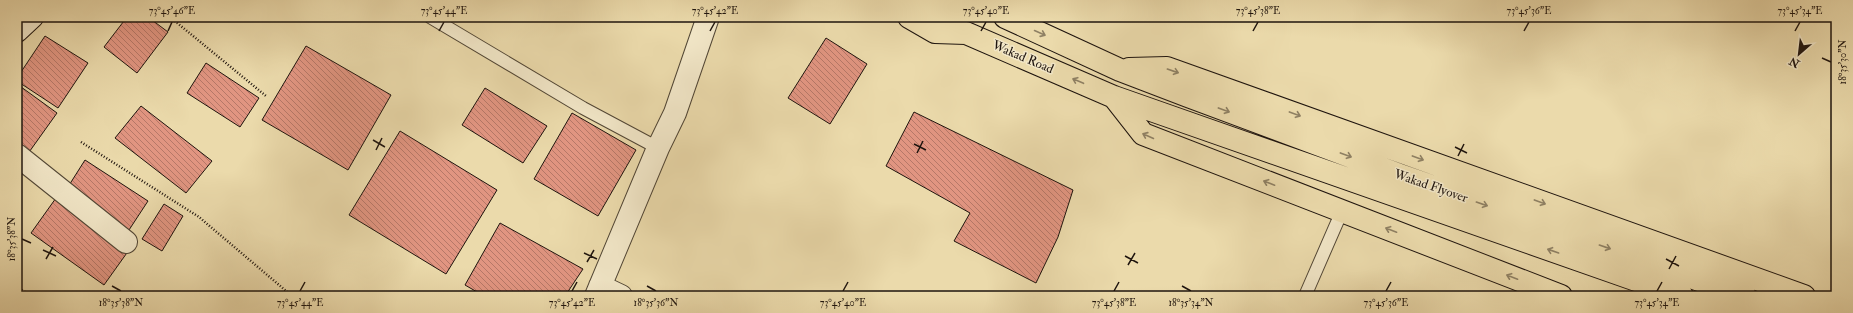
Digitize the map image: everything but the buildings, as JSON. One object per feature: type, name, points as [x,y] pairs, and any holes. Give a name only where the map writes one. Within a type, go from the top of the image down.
[{"type":"main road","name":"Wakad Road","points":[[909,17],[935,32],[966,33],[1114,97]]},
{"type":"main road","points":[[1004,17],[1120,70],[1167,68],[1804,296]]},
{"type":"main road","name":"Wakad Flyover","points":[[1120,70],[1400,175],[1745,296]]},
{"type":"main road","points":[[1114,97],[1143,134],[1561,296]]},
{"type":"main road","name":"Wakad Flyover","points":[[1114,97],[1682,296]]},
{"type":"street","points":[[17,31],[32,17]]},
{"type":"street","points":[[621,296],[598,291],[658,148],[675,113],[708,17]]},
{"type":"street","points":[[17,155],[126,242]]},
{"type":"lane","points":[[430,17],[583,108],[658,148]]},
{"type":"lane","points":[[942,17],[966,33]]},
{"type":"lane","points":[[1305,296],[1342,211]]},
{"type":"path","points":[[170,17],[266,96]]},
{"type":"path","points":[[81,142],[199,217],[292,296]]},
{"type":"path","points":[[17,286],[30,296]]}]
